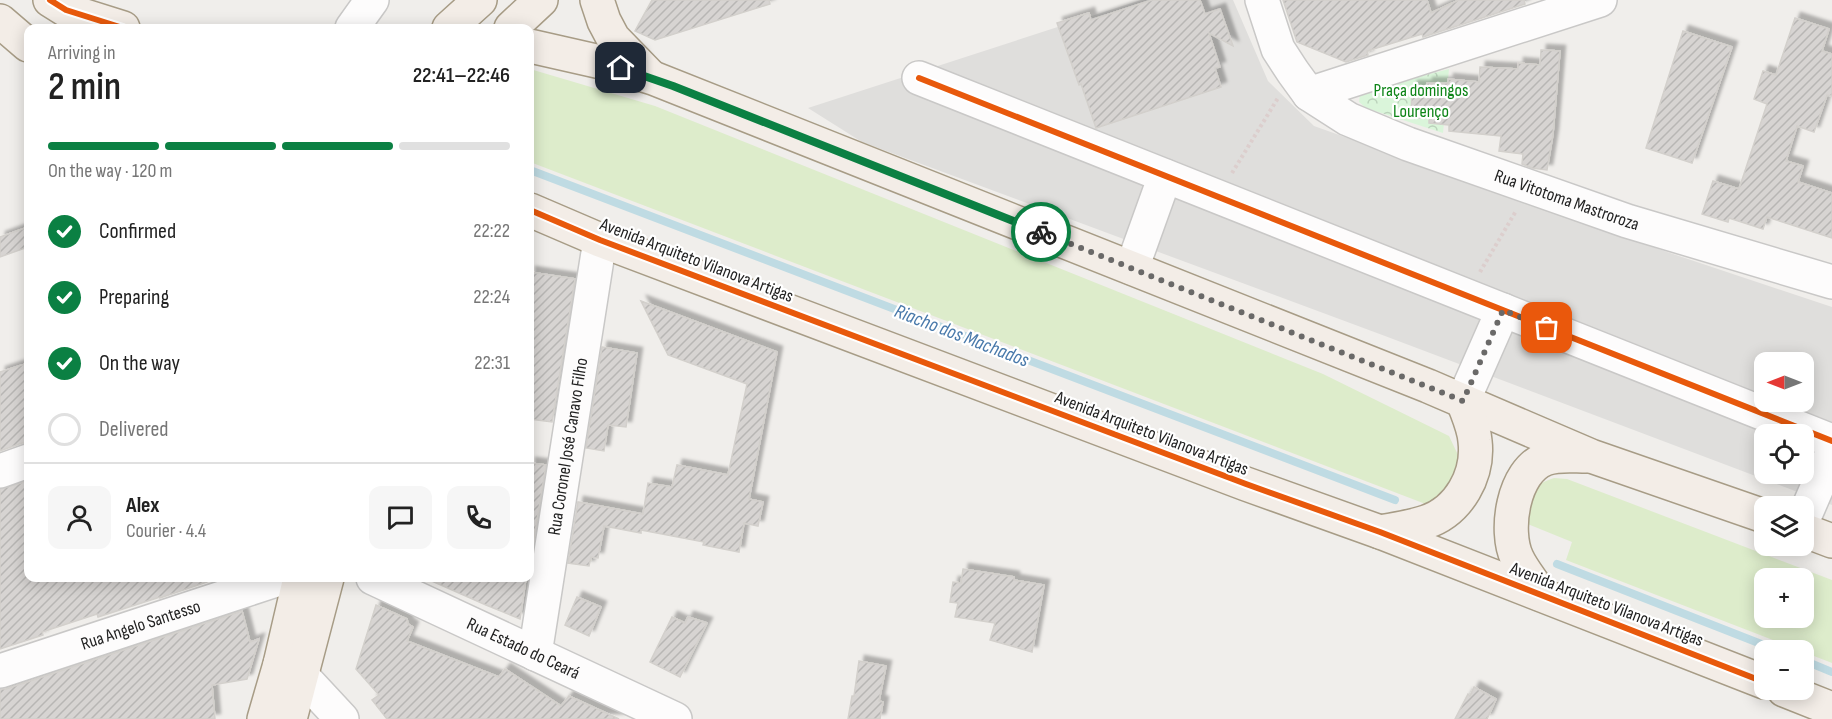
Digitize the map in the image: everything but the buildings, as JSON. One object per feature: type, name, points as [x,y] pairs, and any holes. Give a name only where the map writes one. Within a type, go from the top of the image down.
[{"type":"main road","points":[[50,0],[66,10],[110,24]]},
{"type":"main road","points":[[453,24],[480,0]]},
{"type":"main road","points":[[515,24],[541,0]]},
{"type":"main road","points":[[597,0],[613,38],[653,78]]},
{"type":"main road","points":[[534,47],[605,63],[653,78],[1463,401],[1591,456],[1754,513]]},
{"type":"main road","name":"Avenida Arquiteto Vilanova Artigas","points":[[534,212],[600,240],[1246,484],[1380,532],[1754,678]]},
{"type":"main road","points":[[1380,532],[1433,519],[1450,508],[1462,495],[1475,464],[1475,441],[1463,401]]},
{"type":"main road","points":[[1540,594],[1517,558],[1512,543],[1513,507],[1519,488],[1525,474],[1545,458],[1591,456]]},
{"type":"main road","points":[[1814,534],[1832,541]]},
{"type":"main road","points":[[290,719],[291,670],[300,582]]},
{"type":"main road","points":[[264,719],[291,670],[325,582]]},
{"type":"main road","points":[[1809,700],[1832,709]]},
{"type":"street","points":[[355,24],[372,0]]},
{"type":"street","points":[[1262,0],[1278,49],[1301,83],[1600,0]]},
{"type":"street","points":[[919,78],[1832,441]]},
{"type":"street","name":"Rua Vitotoma Mastroroza","points":[[1301,83],[1348,119],[1408,144],[1627,221],[1832,282]]},
{"type":"street","points":[[1132,268],[1165,176]]},
{"type":"street","name":"Rua Coronel José Canavo Filho","points":[[535,654],[600,240]]},
{"type":"street","points":[[1463,401],[1503,310]]},
{"type":"street","points":[[1813,496],[1832,453]]},
{"type":"street","points":[[0,471],[24,462]]},
{"type":"street","name":"Rua Angelo Santesso","points":[[0,671],[270,582]]},
{"type":"street","name":"Rua Estado do Ceará","points":[[382,582],[675,719]]},
{"type":"street","points":[[291,670],[342,719]]},
{"type":"path","points":[[1218,197],[1301,83]]},
{"type":"path","points":[[1466,296],[1530,187]]},
{"type":"shaded area","points":[[1141,0],[1233,0],[1268,81],[1314,126],[1667,252],[1832,307],[1832,505],[1814,498],[1814,496],[1776,484],[1814,484],[1814,424],[1754,424],[1754,476],[862,142],[808,108]]},
{"type":"green space","name":"Praça domingos Lourenço","points":[[1449,69],[1443,133],[1366,108],[1359,102],[1360,94],[1375,88]]},
{"type":"green space","points":[[534,70],[655,106],[1323,374],[1449,436],[1459,457],[1458,476],[1436,508],[534,164]]},
{"type":"green space","points":[[1554,478],[1567,479],[1754,550],[1754,556],[1769,556],[1801,568],[1754,568],[1754,628],[1814,628],[1814,573],[1832,580],[1832,663],[1814,656],[1814,640],[1773,640],[1566,560],[1572,542],[1518,520],[1529,493],[1538,485]]},
{"type":"waterway","name":"Riacho dos Machados","points":[[534,172],[1395,500]]},
{"type":"waterway","name":"Riacho dos Machados","points":[[1557,564],[1754,641]]},
{"type":"waterway","name":"Riacho dos Machados","points":[[1814,665],[1832,672]]},
{"type":"cycle path","points":[[50,0],[66,10],[110,24]]},
{"type":"cycle path","points":[[919,78],[1832,441]]},
{"type":"cycle path","points":[[534,212],[600,240],[1246,484],[1380,532],[1754,678]]},
{"type":"way so far","points":[[1041,232],[1463,401],[1503,310],[1547,328]]},
{"type":"route","points":[[621,68],[653,78],[1041,232]]}]
